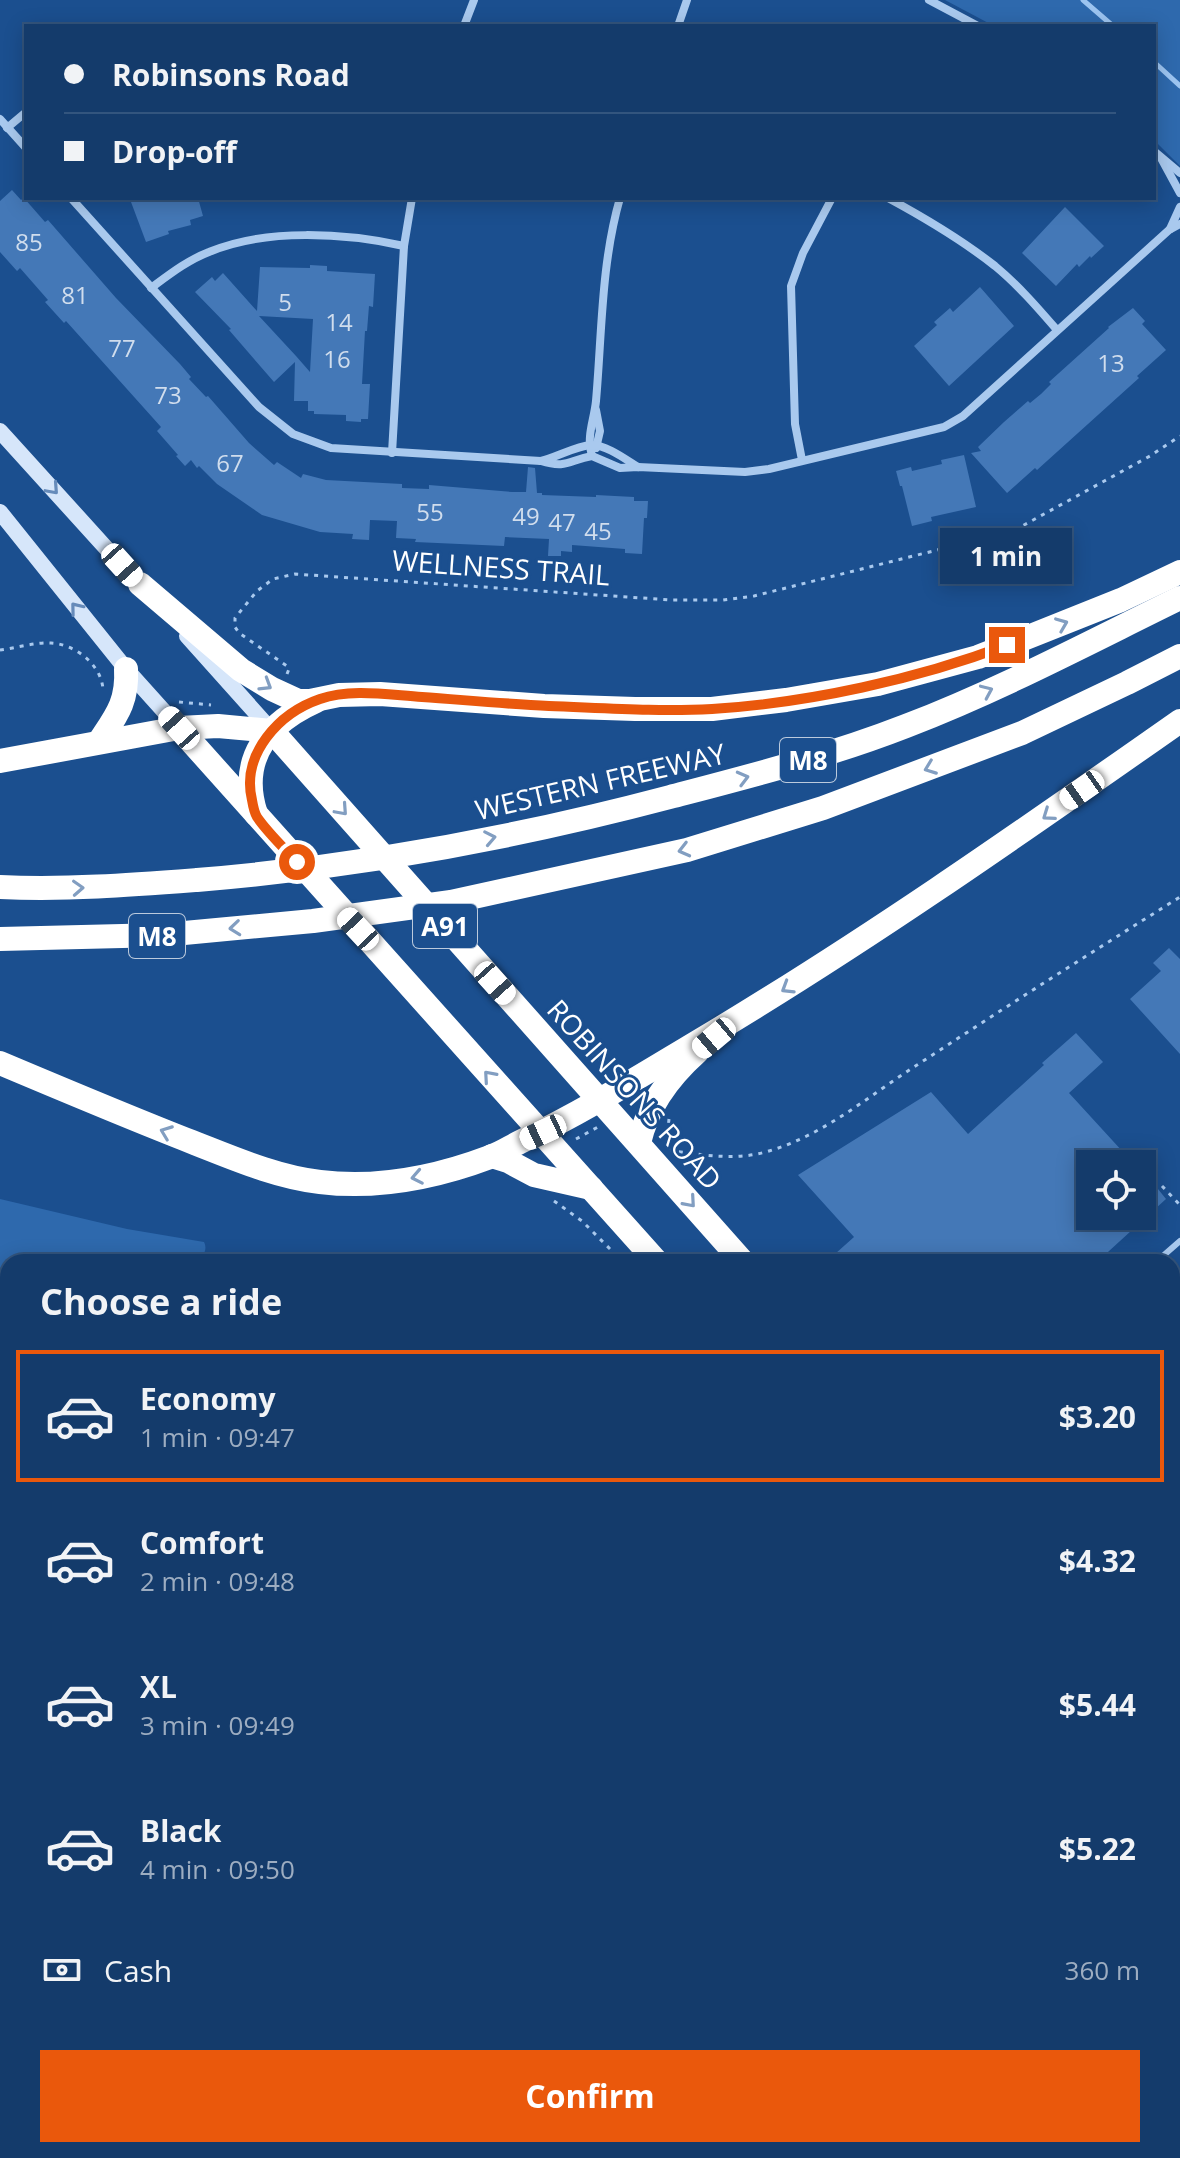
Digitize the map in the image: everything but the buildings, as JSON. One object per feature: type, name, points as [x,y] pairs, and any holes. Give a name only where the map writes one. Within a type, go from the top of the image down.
[{"type":"highway","points":[[140,584],[224,657],[272,689],[298,701],[339,695],[380,694],[544,706],[712,709],[878,684],[978,657],[1121,600],[1180,572]]},
{"type":"highway","name":"WESTERN FREEWAY","points":[[0,887],[53,889],[272,874],[413,853],[579,821],[789,766],[906,726],[1018,677],[1180,598]]},
{"type":"highway","name":"M8","points":[[0,939],[163,935],[313,921],[451,902],[687,850],[823,808],[1022,733],[1180,656]]},
{"type":"highway","points":[[99,742],[121,709],[126,669]]},
{"type":"highway","points":[[256,816],[250,792],[250,771],[256,755],[272,731],[291,713],[318,700]]},
{"type":"highway","points":[[0,1063],[136,1121],[284,1174],[319,1182],[392,1182],[441,1172],[492,1156],[543,1132],[735,1020],[838,956],[1033,825],[1180,721]]},
{"type":"highway","points":[[0,761],[179,728],[218,726],[272,731]]},
{"type":"highway","name":"A91","points":[[179,728],[650,1254]]},
{"type":"highway","name":"ROBINSONS ROAD","points":[[272,731],[736,1254]]},
{"type":"highway","points":[[639,1143],[643,1124],[660,1092],[692,1057],[735,1020]]},
{"type":"highway","points":[[492,1156],[534,1175],[591,1188]]},
{"type":"main road","name":"ROBINSONS ROAD","points":[[0,431],[272,731]]},
{"type":"main road","name":"A91","points":[[0,512],[126,669],[179,728]]},
{"type":"street","points":[[465,24],[474,0]]},
{"type":"street","points":[[679,24],[687,0]]},
{"type":"street","points":[[929,0],[974,24]]},
{"type":"street","points":[[7,128],[24,114]]},
{"type":"street","points":[[0,119],[24,146]]},
{"type":"street","points":[[1156,153],[1180,173]]},
{"type":"street","points":[[1161,158],[1180,193]]},
{"type":"street","points":[[73,200],[259,407],[280,425],[304,439],[331,448],[392,453],[541,461],[554,465],[592,456],[620,468],[745,472],[944,427],[963,416],[1169,230],[1180,224]]},
{"type":"street","points":[[392,453],[404,246],[412,200]]},
{"type":"street","points":[[592,456],[600,431],[595,406],[605,271],[619,200]]},
{"type":"street","points":[[802,460],[795,424],[791,286],[803,253],[831,200]]},
{"type":"street","points":[[891,200],[960,241],[996,267],[1057,330]]},
{"type":"street","points":[[1169,230],[1180,207]]},
{"type":"street","points":[[151,288],[193,259],[227,245],[247,241],[323,236],[404,246]]},
{"type":"street","points":[[541,461],[593,446],[638,467]]},
{"type":"path","name":"WELLNESS TRAIL","points":[[272,689],[288,673],[287,666],[245,638],[234,622],[238,613],[264,584],[283,576],[365,578],[671,600],[723,600],[754,596],[1013,531],[1150,456],[1180,436]]},
{"type":"path","points":[[0,650],[50,643],[71,648],[89,660],[103,683],[103,692]]},
{"type":"path","points":[[162,709],[181,702],[221,706]]},
{"type":"path","points":[[651,1109],[670,1120],[667,1140],[672,1151],[731,1157],[785,1146],[829,1123],[1180,897]]},
{"type":"path","points":[[1162,1186],[1180,1205]]},
{"type":"path","points":[[550,1199],[582,1221],[615,1254]]},
{"type":"shaded area","points":[[945,0],[1180,0],[1180,166],[1156,142],[1156,24],[990,24]]},
{"type":"shaded area","points":[[0,1199],[127,1229],[204,1242],[205,1248],[203,1254],[0,1254]]},
{"type":"waterway","points":[[1083,0],[1111,24]]},
{"type":"waterway","points":[[1156,64],[1180,86]]},
{"type":"route","points":[[297,862],[256,816],[250,777],[256,755],[278,724],[291,713],[318,700],[339,695],[380,694],[544,706],[712,709],[878,684],[978,657],[1007,645]]}]
